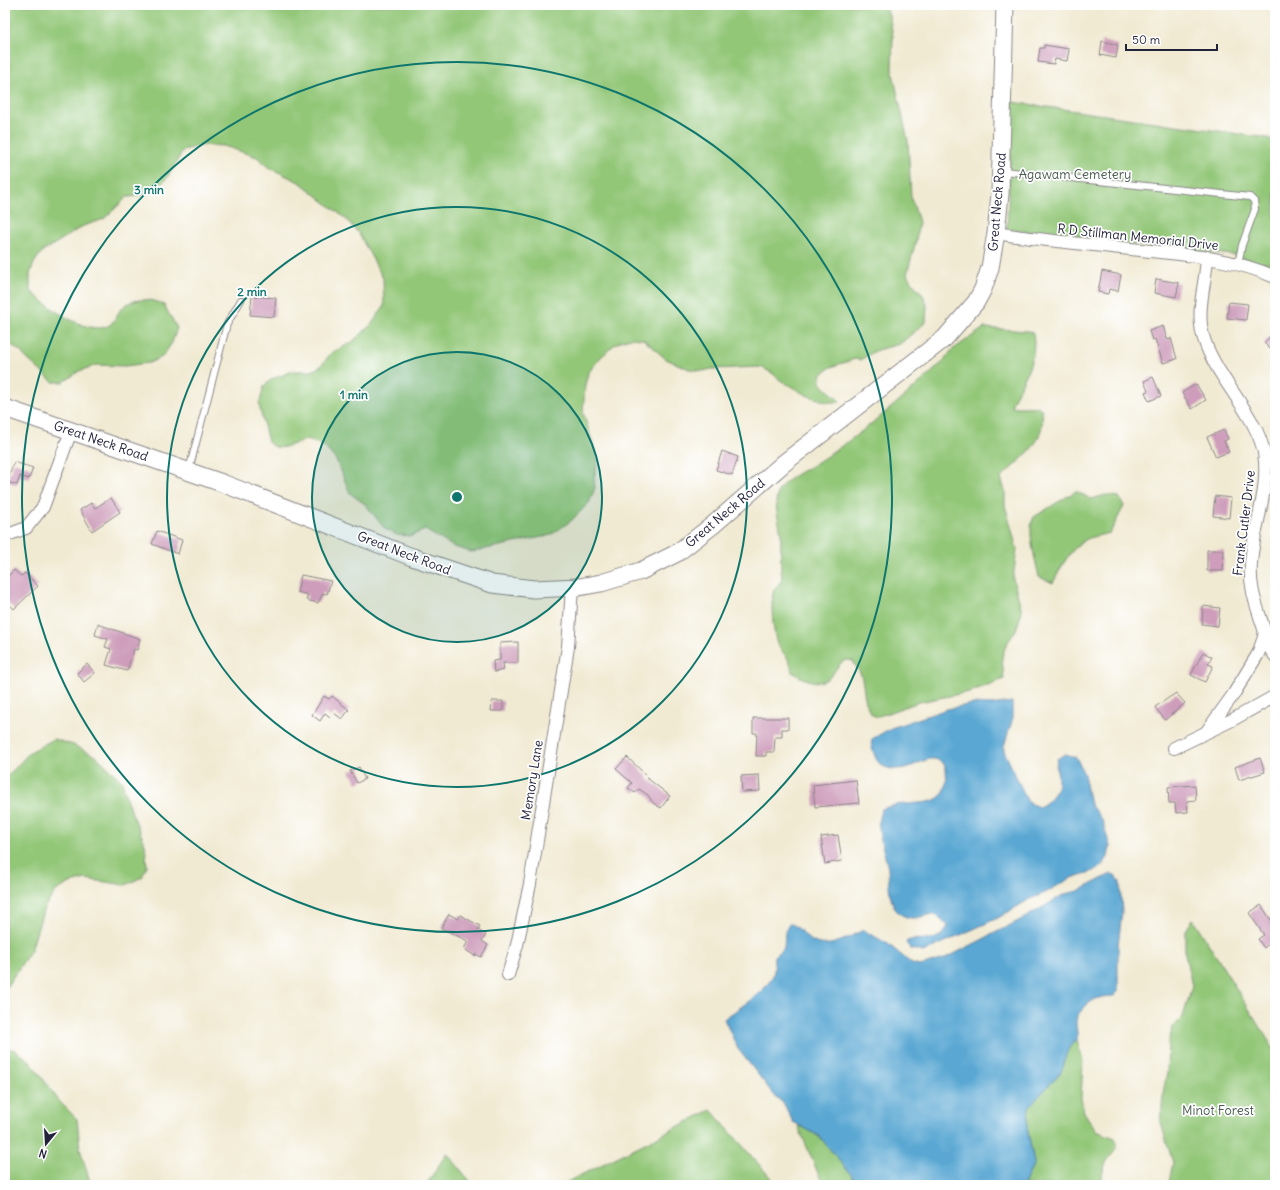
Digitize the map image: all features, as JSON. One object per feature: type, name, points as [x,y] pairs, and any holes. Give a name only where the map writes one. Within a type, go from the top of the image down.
[{"type":"street","name":"Great Neck Road","points":[[5,408],[253,494],[412,558],[482,582],[523,589],[572,588],[601,584],[641,571],[664,560],[714,526],[800,450],[945,338],[962,320],[983,289],[990,268],[996,234],[1001,170],[1005,5]]},
{"type":"street","name":"R D Stillman Memorial Drive","points":[[996,234],[1206,258],[1238,264],[1275,277]]},
{"type":"street","name":"Frank Cutler Drive","points":[[1206,258],[1206,274],[1201,314],[1204,339],[1219,371],[1257,432],[1264,454],[1264,490],[1250,576],[1254,599],[1264,630],[1264,638],[1275,656]]},
{"type":"street","points":[[5,536],[26,528],[43,507],[71,431]]},
{"type":"street","name":"Memory Lane","points":[[508,975],[516,950],[530,884],[568,647],[572,588]]},
{"type":"street","points":[[1205,733],[1233,695],[1258,654],[1264,638]]},
{"type":"street","points":[[1174,748],[1275,696]]},
{"type":"lane","points":[[1001,170],[1250,197],[1254,201],[1255,209],[1242,245],[1238,264]]},
{"type":"lane","points":[[189,471],[227,324],[241,300]]},
{"type":"green space","points":[[5,5],[885,5],[889,15],[893,36],[892,69],[908,141],[911,197],[919,222],[916,241],[907,274],[910,280],[923,295],[927,305],[926,322],[900,344],[877,350],[860,360],[855,359],[831,367],[822,374],[820,380],[840,402],[827,402],[806,395],[761,367],[711,369],[703,371],[689,369],[666,359],[643,339],[631,338],[623,340],[614,345],[600,358],[588,373],[585,385],[583,412],[598,460],[594,478],[595,488],[589,503],[572,520],[551,535],[472,552],[454,547],[425,530],[411,536],[397,535],[385,529],[366,505],[350,493],[336,460],[324,446],[307,439],[292,445],[281,447],[276,447],[268,442],[259,405],[264,386],[272,379],[293,371],[312,371],[321,366],[331,353],[351,343],[371,325],[384,306],[383,278],[359,234],[346,219],[301,183],[268,167],[257,157],[224,146],[205,145],[183,150],[173,169],[156,189],[139,196],[127,197],[104,219],[83,226],[42,252],[34,263],[30,274],[30,290],[55,311],[89,327],[99,328],[108,326],[112,323],[121,309],[130,302],[148,300],[164,305],[177,328],[172,343],[162,357],[149,363],[125,366],[97,365],[79,371],[64,382],[53,382],[21,352],[5,340]]},
{"type":"green space","name":"Agawam Cemetery","points":[[1012,102],[1268,138],[1275,141],[1275,271],[1233,255],[1118,243],[1007,229]]},
{"type":"green space","points":[[984,328],[1027,331],[1033,333],[1034,343],[1031,362],[1011,406],[1035,407],[1042,409],[1042,422],[1037,441],[1025,456],[1001,478],[1005,491],[1005,505],[1017,549],[1013,579],[1022,611],[1016,630],[1006,645],[1002,657],[1004,679],[969,692],[919,702],[876,717],[869,709],[865,698],[861,675],[853,661],[846,660],[826,680],[819,682],[807,680],[792,672],[790,662],[777,643],[773,624],[772,601],[774,590],[782,580],[781,535],[776,506],[777,495],[785,483],[864,430],[942,363],[952,350]]},
{"type":"green space","points":[[1076,491],[1091,499],[1106,495],[1119,497],[1124,506],[1110,533],[1085,540],[1075,548],[1066,559],[1053,583],[1039,577],[1032,546],[1032,523],[1034,517]]},
{"type":"green space","points":[[54,739],[73,745],[96,756],[122,781],[127,801],[145,844],[147,866],[142,877],[126,885],[85,879],[70,883],[56,891],[44,908],[31,950],[5,989],[5,779],[30,752]]},
{"type":"green space","name":"Minot Forest","points":[[1193,919],[1275,1051],[1275,1185],[1168,1185],[1173,1163],[1161,1123],[1163,1093],[1167,1073],[1168,1043],[1173,1027],[1183,1017],[1192,986],[1185,954],[1185,932]]},
{"type":"green space","points":[[1077,1040],[1083,1061],[1081,1098],[1084,1112],[1096,1131],[1115,1138],[1117,1147],[1105,1165],[1101,1185],[1024,1185],[1034,1163],[1027,1127],[1029,1107],[1064,1065],[1065,1053],[1071,1044]]},
{"type":"green space","points":[[5,1048],[15,1050],[30,1061],[59,1101],[77,1119],[80,1149],[91,1185],[5,1185]]},
{"type":"green space","points":[[711,1110],[777,1185],[561,1185]]},
{"type":"green space","points":[[798,1126],[807,1129],[832,1150],[840,1159],[857,1185],[823,1185]]},
{"type":"green space","points":[[447,1153],[473,1185],[426,1185]]},
{"type":"water","points":[[1012,702],[1012,721],[1004,746],[1004,751],[1028,802],[1038,807],[1049,800],[1058,785],[1056,765],[1057,759],[1065,754],[1076,757],[1084,774],[1090,804],[1102,820],[1110,846],[1108,857],[1103,865],[1094,871],[1071,878],[1045,893],[1030,899],[998,918],[923,952],[911,949],[906,943],[907,941],[935,938],[940,936],[948,926],[936,916],[930,915],[909,918],[897,912],[890,894],[888,869],[880,839],[880,815],[882,809],[888,807],[900,804],[923,803],[936,799],[945,789],[946,768],[940,761],[931,759],[909,767],[892,769],[886,767],[881,765],[875,756],[871,743],[872,739],[891,728],[947,709],[972,704],[990,705]]},
{"type":"water","points":[[1111,874],[1115,875],[1120,882],[1122,912],[1118,945],[1118,991],[1114,996],[1104,997],[1092,1001],[1079,1013],[1076,1020],[1077,1040],[1068,1050],[1061,1072],[1029,1107],[1027,1127],[1034,1163],[1024,1185],[857,1185],[852,1176],[819,1136],[793,1122],[784,1104],[774,1095],[738,1049],[724,1019],[754,998],[772,978],[774,971],[774,956],[784,948],[785,932],[789,923],[797,927],[814,942],[821,944],[836,943],[863,930],[888,944],[912,964],[920,966],[944,959],[1028,916],[1065,894],[1078,891]]},
{"type":"building","points":[[1102,41],[1118,45],[1116,58],[1100,55]]},
{"type":"building","points":[[1044,45],[1069,49],[1067,61],[1055,59],[1054,64],[1038,62],[1040,48],[1044,48]]},
{"type":"building","points":[[1102,271],[1121,275],[1118,291],[1109,289],[1108,294],[1098,292]]},
{"type":"building","points":[[1156,279],[1179,283],[1176,297],[1154,293]]},
{"type":"building","points":[[252,296],[276,298],[274,317],[250,315]]},
{"type":"building","points":[[1229,302],[1248,304],[1246,320],[1227,318]]},
{"type":"building","points":[[1163,326],[1167,339],[1171,338],[1177,359],[1163,363],[1155,339],[1152,340],[1149,331]]},
{"type":"building","points":[[1275,331],[1275,354],[1264,343]]},
{"type":"building","points":[[1153,377],[1161,396],[1149,401],[1145,392],[1148,391],[1144,381]]},
{"type":"building","points":[[1196,384],[1206,400],[1192,409],[1182,393]]},
{"type":"building","points":[[1224,430],[1228,439],[1224,441],[1229,452],[1216,457],[1207,437]]},
{"type":"building","points":[[722,451],[738,457],[732,475],[716,470]]},
{"type":"building","points":[[14,462],[33,468],[29,479],[20,476],[17,485],[7,482]]},
{"type":"building","points":[[1215,496],[1231,498],[1229,518],[1213,516]]},
{"type":"building","points":[[111,498],[120,512],[92,531],[80,510],[91,503],[95,508]]},
{"type":"building","points":[[157,531],[182,540],[178,554],[152,544]]},
{"type":"building","points":[[1207,550],[1224,550],[1223,571],[1207,571]]},
{"type":"building","points":[[14,570],[21,576],[25,573],[38,586],[14,609],[5,600],[5,579]]},
{"type":"building","points":[[301,575],[331,581],[327,594],[323,593],[318,603],[306,600],[308,595],[297,592]]},
{"type":"building","points":[[1203,606],[1220,608],[1218,626],[1202,624]]},
{"type":"building","points":[[98,624],[140,639],[137,650],[134,649],[127,671],[106,665],[111,649],[105,647],[108,639],[95,635]]},
{"type":"building","points":[[518,642],[518,663],[503,663],[504,670],[494,672],[493,661],[500,660],[500,643]]},
{"type":"building","points":[[1203,652],[1212,657],[1208,664],[1213,666],[1205,682],[1191,675]]},
{"type":"building","points":[[87,664],[95,673],[84,682],[77,673]]},
{"type":"building","points":[[1176,693],[1185,703],[1165,720],[1155,707]]},
{"type":"building","points":[[324,696],[329,699],[332,696],[349,710],[342,719],[334,713],[330,717],[325,713],[320,721],[312,715]]},
{"type":"building","points":[[492,701],[503,701],[503,711],[491,711]]},
{"type":"building","points":[[753,718],[788,718],[788,729],[782,729],[782,737],[775,737],[774,752],[766,752],[766,756],[756,756],[757,733],[753,733]]},
{"type":"building","points":[[627,757],[648,777],[647,778],[670,796],[661,808],[653,803],[648,795],[639,789],[635,793],[628,788],[632,783],[616,769]]},
{"type":"building","points":[[1260,758],[1265,772],[1239,780],[1235,767]]},
{"type":"building","points":[[359,767],[365,779],[357,783],[350,771]]},
{"type":"building","points":[[759,775],[760,791],[742,792],[741,776]]},
{"type":"building","points":[[856,780],[859,803],[815,807],[813,785]]},
{"type":"building","points":[[1195,785],[1196,800],[1187,801],[1188,812],[1176,813],[1175,803],[1169,803],[1168,787]]},
{"type":"building","points":[[838,835],[842,861],[825,864],[821,837]]},
{"type":"building","points":[[1261,905],[1275,926],[1275,950],[1270,943],[1264,948],[1258,939],[1264,935],[1249,913]]},
{"type":"building","points":[[449,914],[458,919],[460,915],[480,926],[478,930],[486,935],[482,941],[488,945],[481,957],[476,954],[475,956],[464,949],[468,941],[441,928]]}]
